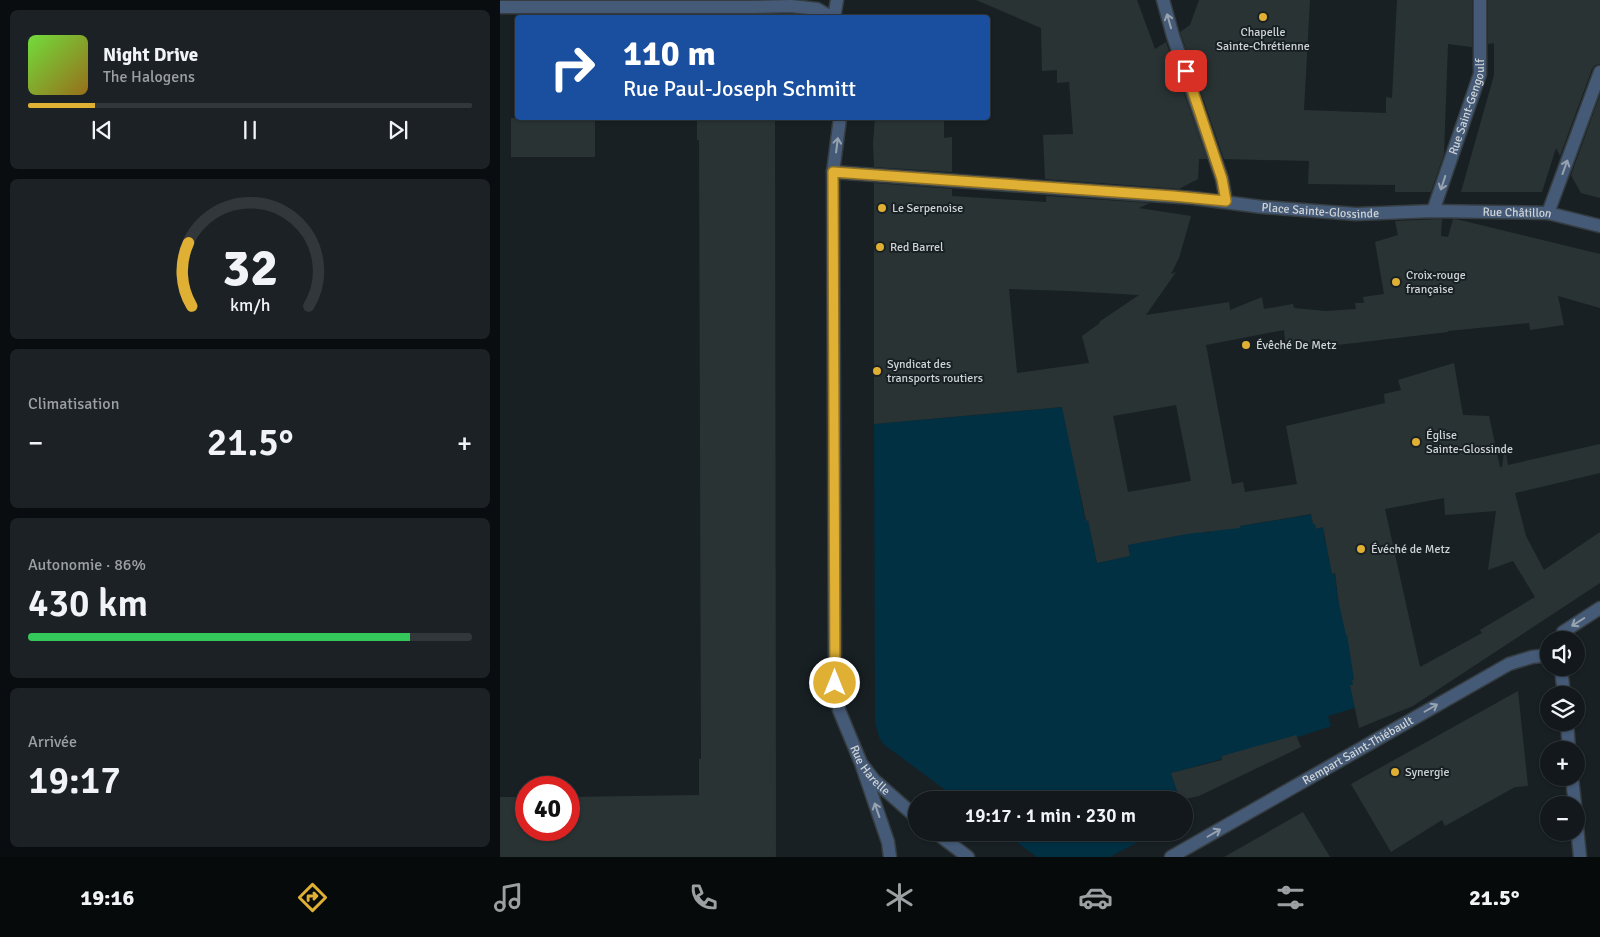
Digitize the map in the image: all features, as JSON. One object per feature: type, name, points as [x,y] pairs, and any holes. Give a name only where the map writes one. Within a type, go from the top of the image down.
[{"type":"street","points":[[834,15],[836,0]]},
{"type":"street","points":[[1164,0],[1174,36],[1222,179],[1226,201]]},
{"type":"street","name":"Rue Saint-Gengoulf","points":[[1433,211],[1480,74],[1480,0]]},
{"type":"street","points":[[500,7],[724,8],[791,6],[817,9],[828,15]]},
{"type":"street","points":[[1548,213],[1600,72]]},
{"type":"street","name":"Rue Harelle","points":[[840,120],[833,172],[835,683],[839,710],[850,741],[861,763],[874,780],[908,810]]},
{"type":"street","name":"Place Sainte-Glossinde","points":[[833,172],[1226,201],[1262,207],[1356,214],[1433,211]]},
{"type":"street","name":"Rue Châtillon","points":[[1433,211],[1548,213],[1600,226]]},
{"type":"street","points":[[1565,631],[1600,608]]},
{"type":"street","name":"Rempart Saint-Thiébault","points":[[1171,857],[1510,664],[1540,656]]},
{"type":"street","points":[[861,763],[888,842],[890,857]]},
{"type":"street","points":[[947,841],[968,857]]},
{"type":"street","points":[[1578,841],[1580,857]]},
{"type":"shaded area","points":[[1065,407],[1085,520],[1088,520],[1097,563],[1130,556],[1128,545],[1206,530],[1207,533],[1210,533],[1210,531],[1240,528],[1240,526],[1314,514],[1314,519],[1312,520],[1316,529],[1323,527],[1325,542],[1327,543],[1330,556],[1328,558],[1330,559],[1332,573],[1334,573],[1337,586],[1335,587],[1337,588],[1339,604],[1344,616],[1342,618],[1358,679],[1352,680],[1353,685],[1350,686],[1351,690],[1354,690],[1358,707],[1328,716],[1331,726],[1286,741],[1172,773],[1177,791],[947,791],[883,744],[875,722],[874,424]]},
{"type":"shaded area","points":[[1015,841],[1139,841],[1110,857],[1037,857]]},
{"type":"building","points":[[976,0],[1137,0],[1155,49],[1166,42],[1207,159],[1199,159],[1198,179],[1179,189],[1045,179],[1043,135],[1073,134],[1069,82],[1057,83],[1057,70],[1042,71],[1041,28]]},
{"type":"building","points":[[1199,0],[1310,0],[1304,110],[1386,113],[1386,97],[1392,98],[1397,0],[1472,0],[1472,47],[1448,44],[1444,154],[1431,192],[1395,192],[1395,185],[1308,184],[1309,161],[1224,159],[1180,32],[1190,25]]},
{"type":"building","points":[[1488,0],[1600,0],[1600,64],[1595,65],[1592,69],[1560,156],[1556,148],[1542,192],[1461,192],[1494,75],[1494,43],[1488,44]]},
{"type":"building","points":[[1600,95],[1600,198],[1581,193],[1571,175]]},
{"type":"building","points":[[511,118],[515,118],[515,120],[595,120],[595,157],[511,157]]},
{"type":"building","points":[[697,120],[775,120],[776,857],[500,857],[500,797],[515,797],[515,841],[580,841],[580,797],[699,795],[699,759],[701,759],[699,140],[697,140]]},
{"type":"building","points":[[875,120],[944,120],[944,138],[952,137],[952,172],[874,167]]},
{"type":"building","points":[[874,183],[952,189],[952,196],[1046,202],[1046,196],[1150,203],[1139,208],[1191,216],[1179,258],[1171,274],[1176,272],[1146,315],[1229,302],[1230,310],[1262,297],[1264,309],[1293,304],[1294,308],[1325,311],[1356,309],[1355,303],[1364,303],[1363,297],[1384,294],[1375,242],[1398,235],[1395,221],[1442,219],[1441,236],[1448,237],[1453,219],[1460,220],[1600,254],[1600,308],[1558,296],[1564,325],[1530,330],[1529,323],[1286,351],[1284,330],[1206,345],[1232,484],[1243,482],[1245,492],[1297,484],[1286,426],[1385,403],[1384,394],[1401,390],[1398,380],[1454,363],[1463,415],[1489,416],[1500,467],[1502,467],[1504,453],[1506,453],[1508,465],[1600,444],[1600,473],[1515,493],[1526,536],[1544,570],[1600,532],[1600,583],[1413,706],[1359,728],[1350,685],[1353,685],[1352,680],[1354,679],[1347,635],[1339,604],[1335,573],[1332,574],[1323,527],[1316,529],[1311,514],[1240,526],[1240,528],[1187,534],[1128,545],[1130,556],[1097,563],[1088,520],[1086,521],[1062,407],[874,424]],"holes":[[[1009,289],[1069,291],[1139,295],[1082,336],[1089,363],[1017,373]],[[1176,405],[1191,481],[1128,492],[1113,416]],[[1444,498],[1445,515],[1496,511],[1488,570],[1513,561],[1535,597],[1480,630],[1482,633],[1420,667],[1385,509]]]},
{"type":"building","points":[[1518,691],[1528,786],[1515,787],[1445,826],[1442,820],[1391,852],[1351,784]]},
{"type":"building","points":[[1296,735],[1301,747],[1199,796],[1193,797],[1193,791],[1177,791],[1171,773],[1222,760],[1222,756]]},
{"type":"building","points":[[1303,812],[1330,857],[1224,857]]},
{"type":"place","name":"Chapelle Sainte-Chrétienne","points":[[1263,17]]},
{"type":"place","name":"Le Serpenoise","points":[[882,208]]},
{"type":"place","name":"Red Barrel","points":[[880,247]]},
{"type":"place","name":"Croix-rouge française","points":[[1396,282]]},
{"type":"place","name":"Évêché De Metz","points":[[1246,345]]},
{"type":"place","name":"Syndicat des transports routiers","points":[[877,371]]},
{"type":"place","name":"Église Sainte-Glossinde","points":[[1416,442]]},
{"type":"place","name":"Évéché de Metz","points":[[1361,549]]},
{"type":"place","name":"Synergie","points":[[1395,772]]},
{"type":"route","points":[[835,683],[833,172],[1226,201],[1222,179],[1186,71]]}]
